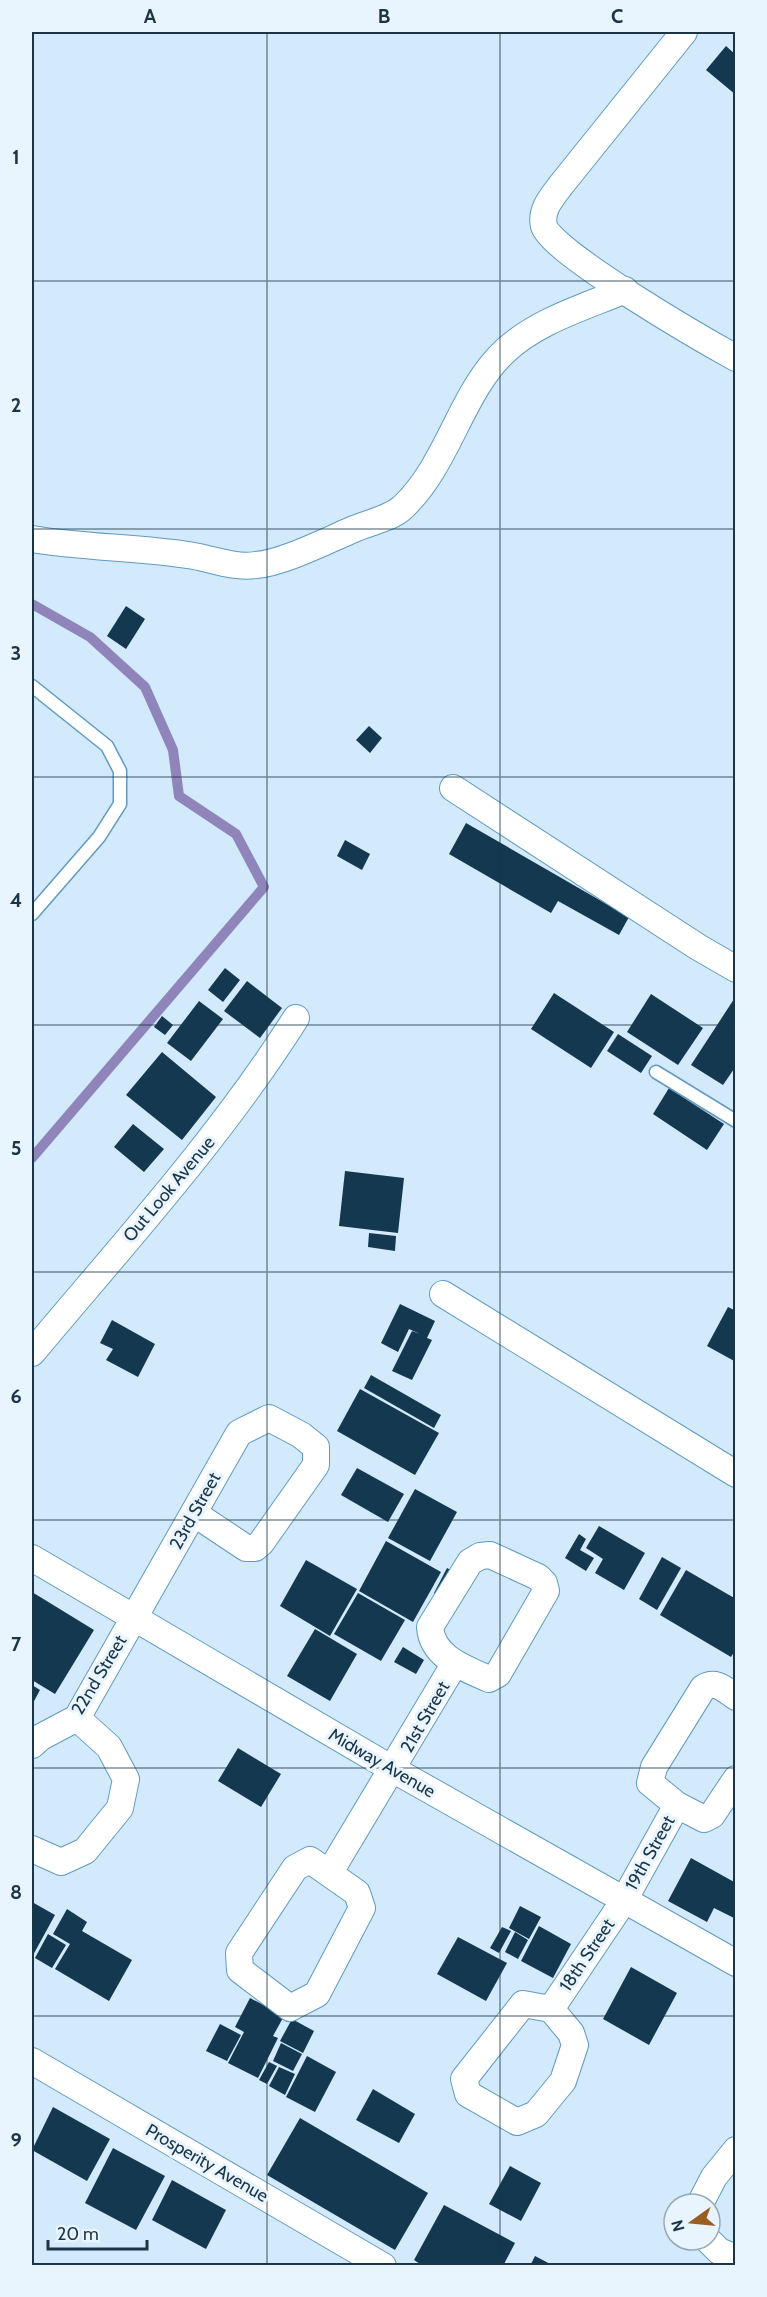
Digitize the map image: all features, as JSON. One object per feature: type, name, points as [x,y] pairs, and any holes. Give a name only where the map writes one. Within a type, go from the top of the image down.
[{"type":"street","points":[[684,32],[561,185],[548,203],[543,219],[545,229],[552,237],[625,290],[653,310],[735,358]]},
{"type":"street","points":[[32,538],[194,556],[234,566],[259,565],[321,543],[401,509],[423,484],[444,452],[483,378],[503,352],[520,339],[555,319],[625,290]]},
{"type":"street","points":[[453,788],[735,969]]},
{"type":"street","name":"Out Look Avenue","points":[[32,1353],[192,1162],[259,1077],[296,1018]]},
{"type":"street","points":[[443,1294],[735,1474]]},
{"type":"street","name":"23rd Street","points":[[132,1618],[195,1514],[239,1433],[254,1423],[269,1418],[301,1435],[316,1447],[316,1465],[261,1543],[255,1548],[246,1548],[195,1514]]},
{"type":"street","points":[[490,1555],[538,1577],[544,1583],[546,1591],[498,1674],[489,1679],[455,1663],[434,1646],[430,1627],[470,1562],[480,1556],[490,1555]]},
{"type":"street","name":"Midway Avenue","points":[[32,1558],[394,1770],[735,1964]]},
{"type":"street","name":"22nd Street","points":[[32,1745],[41,1737],[77,1718],[132,1618]]},
{"type":"street","name":"21st Street","points":[[330,1872],[394,1770],[455,1663]]},
{"type":"street","points":[[735,1697],[717,1684],[709,1684],[703,1688],[654,1767],[650,1783],[677,1805],[704,1820],[710,1818],[735,1779]]},
{"type":"street","points":[[32,1849],[61,1862],[85,1851],[120,1808],[126,1779],[109,1748],[77,1718]]},
{"type":"street","name":"19th Street","points":[[623,1902],[677,1805]]},
{"type":"street","points":[[310,1860],[330,1872],[357,1893],[362,1908],[317,1994],[290,2008],[240,1970],[240,1948],[301,1863],[310,1860]]},
{"type":"street","name":"18th Street","points":[[551,2009],[623,1902]]},
{"type":"street","points":[[526,2004],[551,2009],[571,2033],[575,2045],[563,2081],[536,2114],[517,2122],[468,2094],[464,2079],[468,2071],[519,2006],[526,2004]]},
{"type":"street","name":"Prosperity Avenue","points":[[34,2068],[382,2265]]},
{"type":"street","points":[[706,2192],[714,2177],[735,2150]]},
{"type":"lane","points":[[32,686],[107,746],[120,771],[120,804],[99,837],[32,914]]},
{"type":"lane","points":[[656,1072],[735,1120]]},
{"type":"building","points":[[726,46],[736,55],[736,95],[706,70]]},
{"type":"building","points":[[126,606],[145,619],[126,649],[107,636]]},
{"type":"building","points":[[369,726],[382,738],[370,753],[356,740]]},
{"type":"building","points":[[466,823],[629,917],[619,935],[558,901],[551,913],[449,854]]},
{"type":"building","points":[[345,840],[370,854],[362,870],[337,856]]},
{"type":"building","points":[[225,968],[240,980],[223,1002],[208,990]]},
{"type":"building","points":[[247,981],[282,1008],[260,1038],[224,1011]]},
{"type":"building","points":[[554,993],[614,1032],[591,1068],[531,1029]]},
{"type":"building","points":[[651,994],[703,1028],[678,1065],[627,1032]]},
{"type":"building","points":[[736,996],[736,1066],[723,1085],[691,1065]]},
{"type":"building","points":[[199,1001],[223,1019],[191,1061],[167,1043]]},
{"type":"building","points":[[162,1016],[173,1025],[165,1035],[154,1027]]},
{"type":"building","points":[[618,1034],[652,1056],[641,1073],[607,1051]]},
{"type":"building","points":[[162,1052],[216,1097],[182,1140],[126,1095]]},
{"type":"building","points":[[669,1088],[724,1124],[707,1150],[653,1114]]},
{"type":"building","points":[[133,1124],[164,1149],[144,1172],[114,1147]]},
{"type":"building","points":[[345,1171],[404,1178],[398,1233],[339,1226]]},
{"type":"building","points":[[369,1233],[396,1236],[395,1251],[368,1247]]},
{"type":"building","points":[[400,1304],[435,1321],[427,1338],[432,1340],[412,1380],[392,1371],[412,1331],[420,1334],[409,1329],[398,1352],[381,1343]]},
{"type":"building","points":[[728,1307],[736,1311],[736,1362],[707,1346]]},
{"type":"building","points":[[112,1320],[155,1344],[138,1377],[106,1360],[113,1349],[100,1343]]},
{"type":"building","points":[[371,1375],[441,1415],[434,1428],[364,1388]]},
{"type":"building","points":[[360,1389],[439,1433],[415,1475],[337,1431]]},
{"type":"building","points":[[357,1468],[404,1494],[388,1522],[341,1495]]},
{"type":"building","points":[[415,1489],[457,1512],[430,1561],[388,1538]]},
{"type":"building","points":[[599,1526],[645,1553],[624,1590],[595,1573],[603,1559],[586,1548]]},
{"type":"building","points":[[579,1534],[586,1539],[580,1550],[594,1558],[586,1571],[565,1558]]},
{"type":"building","points":[[386,1541],[441,1572],[413,1622],[359,1591]]},
{"type":"building","points":[[662,1557],[681,1568],[657,1610],[639,1599]]},
{"type":"building","points":[[306,1560],[357,1589],[330,1636],[280,1606]]},
{"type":"building","points":[[447,1568],[458,1574],[444,1599],[434,1593]]},
{"type":"building","points":[[686,1570],[736,1599],[736,1649],[731,1657],[660,1615]]},
{"type":"building","points":[[32,1592],[94,1630],[55,1694],[32,1680]]},
{"type":"building","points":[[358,1593],[405,1620],[381,1661],[334,1634]]},
{"type":"building","points":[[315,1629],[357,1654],[330,1701],[287,1676]]},
{"type":"building","points":[[403,1647],[424,1660],[416,1674],[394,1662]]},
{"type":"building","points":[[32,1685],[40,1690],[32,1705]]},
{"type":"building","points":[[238,1748],[281,1774],[261,1807],[218,1781]]},
{"type":"building","points":[[691,1858],[736,1883],[736,1919],[714,1908],[707,1922],[668,1901]]},
{"type":"building","points":[[32,1902],[55,1915],[32,1957]]},
{"type":"building","points":[[520,1906],[541,1917],[529,1939],[509,1928]]},
{"type":"building","points":[[67,1909],[87,1922],[82,1931],[132,1960],[109,2001],[55,1969],[70,1944],[53,1934]]},
{"type":"building","points":[[539,1926],[571,1944],[553,1978],[521,1961]]},
{"type":"building","points":[[502,1927],[511,1931],[499,1953],[490,1948]]},
{"type":"building","points":[[515,1932],[528,1940],[518,1959],[505,1952]]},
{"type":"building","points":[[48,1934],[66,1945],[52,1968],[35,1958]]},
{"type":"building","points":[[458,1937],[507,1963],[486,2001],[437,1974]]},
{"type":"building","points":[[631,1967],[677,1993],[649,2045],[603,2019]]},
{"type":"building","points":[[250,1998],[284,2016],[273,2036],[278,2038],[258,2078],[228,2063],[244,2032],[235,2027]]},
{"type":"building","points":[[292,2019],[314,2031],[303,2053],[280,2041]]},
{"type":"building","points":[[220,2024],[241,2035],[227,2061],[206,2051]]},
{"type":"building","points":[[281,2043],[302,2054],[293,2071],[273,2061]]},
{"type":"building","points":[[307,2056],[336,2072],[315,2112],[286,2097]]},
{"type":"building","points":[[269,2062],[277,2066],[267,2084],[259,2080]]},
{"type":"building","points":[[279,2067],[295,2074],[285,2095],[269,2086]]},
{"type":"building","points":[[373,2089],[415,2114],[399,2143],[356,2120]]},
{"type":"building","points":[[53,2107],[110,2139],[87,2181],[32,2150]]},
{"type":"building","points":[[300,2118],[428,2193],[395,2250],[267,2175]]},
{"type":"building","points":[[113,2148],[165,2176],[136,2230],[85,2203]]},
{"type":"building","points":[[510,2166],[541,2183],[521,2221],[489,2204]]},
{"type":"building","points":[[172,2180],[226,2210],[206,2249],[152,2220]]},
{"type":"building","points":[[444,2205],[515,2243],[503,2266],[423,2266],[414,2260]]},
{"type":"building","points":[[535,2256],[554,2266],[530,2266]]},
{"type":"waterway","points":[[32,604],[90,637],[145,687],[173,750],[179,796],[236,834],[264,887],[32,1158]]}]
